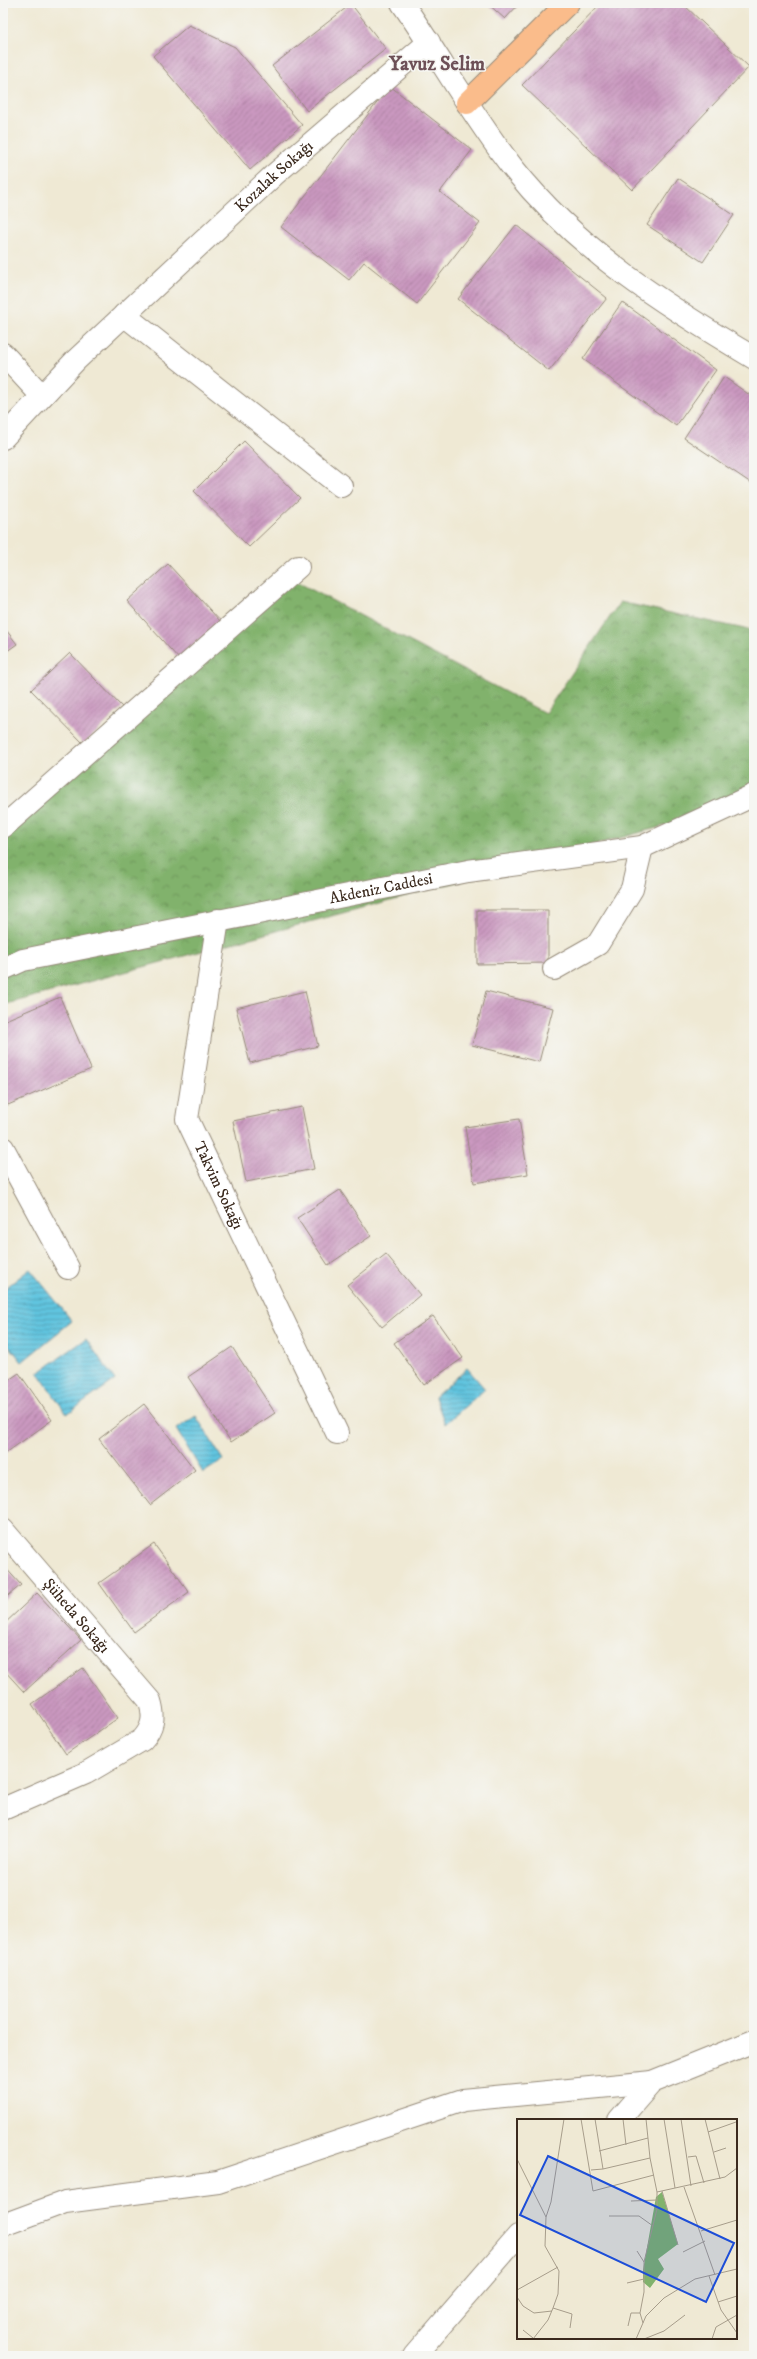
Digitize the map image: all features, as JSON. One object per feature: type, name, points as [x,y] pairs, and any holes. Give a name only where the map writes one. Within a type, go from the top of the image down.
[{"type":"main road","points":[[467,103],[568,3]]},
{"type":"street","points":[[402,3],[429,42],[467,103],[514,169],[568,228],[614,268],[671,309],[754,358]]},
{"type":"street","name":"Kozalak Sokağı","points":[[3,438],[75,361],[124,315],[274,176],[429,42]]},
{"type":"street","points":[[124,315],[341,486]]},
{"type":"street","points":[[3,354],[42,396]]},
{"type":"street","points":[[3,827],[298,567]]},
{"type":"street","name":"Akdeniz Caddesi","points":[[3,969],[23,960],[468,870],[642,847],[754,795]]},
{"type":"street","points":[[554,969],[598,944],[632,889],[642,847]]},
{"type":"street","name":"Takvim Sokağı","points":[[218,920],[187,1119],[337,1433]]},
{"type":"street","points":[[3,1148],[68,1268]]},
{"type":"street","name":"Şüheda Sokağı","points":[[3,1530],[150,1702],[153,1712],[153,1722],[149,1732],[142,1740],[86,1773],[3,1809]]},
{"type":"street","points":[[3,2224],[65,2202],[218,2182],[463,2100],[652,2082],[754,2041]]},
{"type":"street","points":[[620,2119],[652,2082]]},
{"type":"street","points":[[414,2356],[517,2237]]},
{"type":"green space","points":[[282,574],[545,713],[620,602],[754,631],[754,796],[723,810],[3,1005],[3,829]]},
{"type":"water","points":[[30,1269],[72,1321],[22,1362],[3,1338],[3,1290]]},
{"type":"water","points":[[86,1339],[115,1380],[67,1414],[38,1373]]},
{"type":"water","points":[[467,1368],[485,1389],[445,1424],[435,1397]]},
{"type":"water","points":[[196,1416],[223,1460],[203,1473],[176,1429]]},
{"type":"building","points":[[487,3],[520,3],[505,19]]},
{"type":"building","points":[[601,3],[682,3],[749,67],[632,190],[522,85]]},
{"type":"building","points":[[351,4],[386,49],[307,111],[272,66]]},
{"type":"building","points":[[189,25],[235,47],[302,125],[250,170],[153,56]]},
{"type":"building","points":[[390,86],[472,150],[440,192],[480,223],[417,304],[364,262],[349,280],[281,227]]},
{"type":"building","points":[[678,178],[734,215],[703,262],[647,225]]},
{"type":"building","points":[[516,225],[607,298],[549,371],[458,299]]},
{"type":"building","points":[[622,302],[716,370],[676,426],[583,359]]},
{"type":"building","points":[[724,377],[754,398],[754,485],[684,438]]},
{"type":"building","points":[[244,441],[300,498],[249,547],[194,491]]},
{"type":"building","points":[[168,564],[221,622],[179,659],[127,601]]},
{"type":"building","points":[[3,626],[17,644],[3,654]]},
{"type":"building","points":[[70,653],[122,707],[84,744],[31,690]]},
{"type":"building","points":[[477,910],[548,910],[548,963],[477,964]]},
{"type":"building","points":[[305,991],[318,1046],[250,1063],[236,1008]]},
{"type":"building","points":[[486,991],[553,1008],[539,1062],[472,1045]]},
{"type":"building","points":[[60,997],[91,1069],[8,1105],[3,1094],[3,1021]]},
{"type":"building","points":[[302,1107],[314,1169],[246,1182],[233,1121]]},
{"type":"building","points":[[519,1119],[528,1174],[474,1183],[465,1127]]},
{"type":"building","points":[[340,1190],[371,1236],[328,1265],[297,1218]]},
{"type":"building","points":[[386,1254],[420,1295],[382,1327],[347,1285]]},
{"type":"building","points":[[433,1316],[463,1358],[424,1385],[394,1343]]},
{"type":"building","points":[[232,1347],[275,1413],[231,1442],[188,1377]]},
{"type":"building","points":[[19,1373],[52,1420],[3,1455],[3,1384]]},
{"type":"building","points":[[144,1404],[195,1470],[150,1505],[99,1439]]},
{"type":"building","points":[[154,1544],[189,1592],[134,1632],[99,1583]]},
{"type":"building","points":[[3,1565],[21,1585],[3,1600]]},
{"type":"building","points":[[37,1593],[81,1640],[24,1692],[3,1669],[3,1625]]},
{"type":"building","points":[[83,1668],[118,1718],[66,1754],[32,1704]]},
{"type":"district","name":"Yavuz Selim","points":[[437,64]]}]
